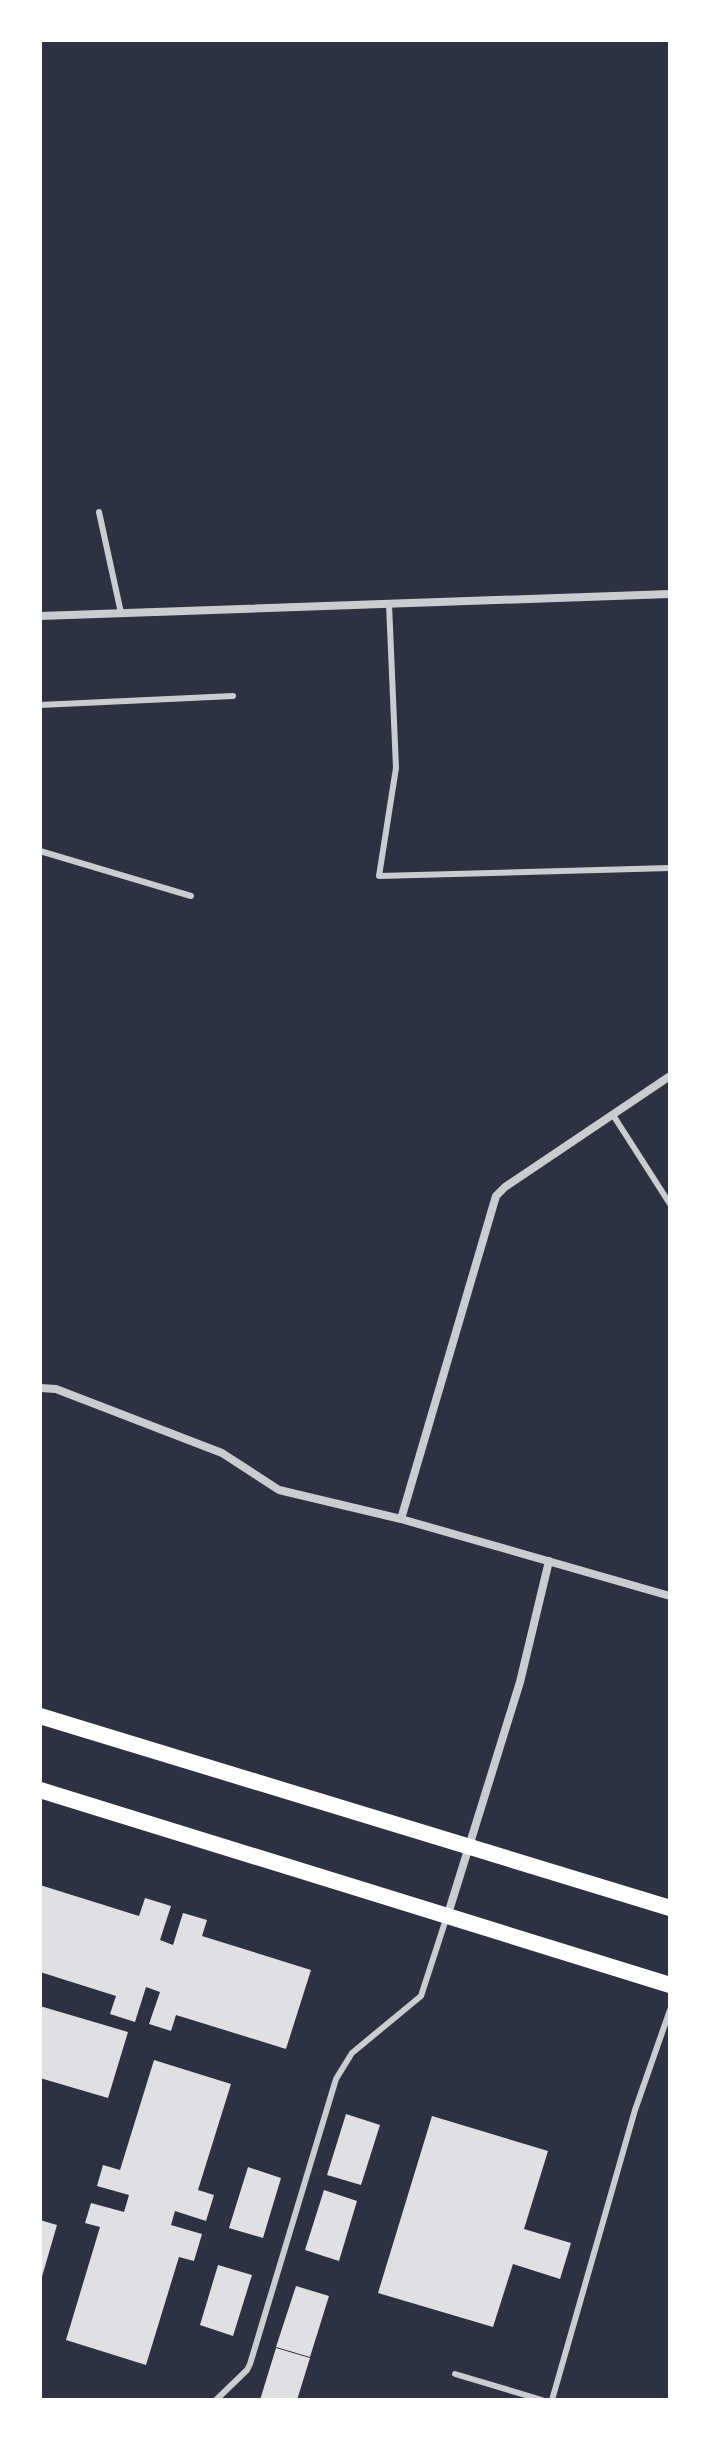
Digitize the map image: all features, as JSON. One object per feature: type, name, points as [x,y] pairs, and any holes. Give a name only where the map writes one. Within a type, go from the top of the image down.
[{"type":"main road","points":[[40,1716],[670,1908]]},
{"type":"main road","points":[[40,1790],[670,1985]]},
{"type":"street","points":[[40,616],[670,594]]},
{"type":"street","points":[[401,1519],[496,1196],[670,1076]]},
{"type":"street","points":[[40,1388],[56,1389],[222,1453],[279,1490],[401,1519],[670,1596]]},
{"type":"street","points":[[448,1914],[520,1682],[549,1561]]},
{"type":"lane","points":[[99,512],[121,613]]},
{"type":"lane","points":[[389,604],[396,768],[379,876],[670,868]]},
{"type":"lane","points":[[40,705],[233,696]]},
{"type":"lane","points":[[40,851],[191,896]]},
{"type":"lane","points":[[613,1115],[670,1204]]},
{"type":"lane","points":[[216,2400],[250,2364],[336,2079],[352,2053],[421,1996],[448,1914]]},
{"type":"lane","points":[[552,2400],[635,2110],[670,2010]]},
{"type":"lane","points":[[455,2374],[542,2400]]},
{"type":"building","points":[[40,1885],[139,1916],[145,1898],[171,1906],[160,1940],[173,1945],[183,1913],[207,1920],[202,1936],[311,1970],[286,2049],[176,2015],[171,2031],[149,2024],[160,1992],[146,1987],[135,2022],[110,2014],[116,1996],[40,1972]]},
{"type":"building","points":[[40,2006],[128,2032],[108,2098],[40,2078]]},
{"type":"building","points":[[154,2060],[231,2084],[198,2190],[214,2195],[206,2221],[175,2211],[171,2225],[202,2234],[194,2261],[179,2257],[146,2365],[66,2340],[100,2227],[85,2223],[91,2203],[124,2212],[129,2195],[97,2186],[103,2165],[120,2170]]},
{"type":"building","points":[[346,2114],[380,2125],[361,2185],[327,2175]]},
{"type":"building","points":[[432,2116],[548,2151],[524,2229],[571,2243],[560,2279],[513,2264],[493,2327],[378,2293]]},
{"type":"building","points":[[248,2167],[281,2178],[263,2238],[229,2228]]},
{"type":"building","points":[[324,2190],[357,2201],[339,2261],[305,2250]]},
{"type":"building","points":[[40,2220],[57,2225],[41,2280],[40,2280]]},
{"type":"building","points":[[218,2265],[252,2275],[233,2336],[200,2325]]},
{"type":"building","points":[[296,2286],[329,2296],[310,2357],[276,2347]]},
{"type":"building","points":[[276,2348],[310,2358],[297,2400],[260,2400]]}]
